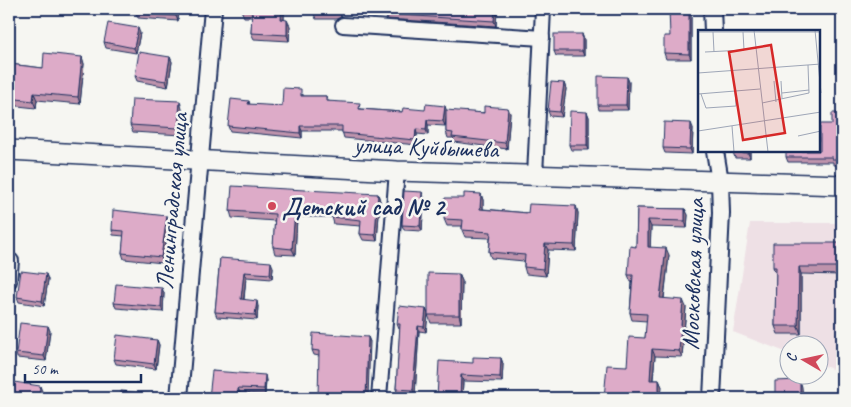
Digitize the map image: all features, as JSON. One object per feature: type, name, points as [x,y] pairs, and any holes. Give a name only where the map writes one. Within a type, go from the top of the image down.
[{"type":"main road","name":"улица Куйбышева","points":[[9,150],[200,162],[397,171],[842,185]]},
{"type":"street","name":"Ленинградская улица","points":[[179,398],[213,9]]},
{"type":"street","points":[[535,175],[543,9]]},
{"type":"street","points":[[712,9],[713,30]]},
{"type":"street","points":[[343,25],[542,38]]},
{"type":"street","name":"Московская улица","points":[[712,398],[721,214],[720,181],[715,152]]},
{"type":"street","points":[[379,398],[397,171]]},
{"type":"street","points":[[9,261],[11,261],[9,281]]},
{"type":"shaded area","points":[[750,223],[842,223],[842,373],[828,368],[828,334],[778,334],[778,349],[733,332]]},
{"type":"building","points":[[136,9],[177,9],[176,16],[136,13]]},
{"type":"building","points":[[241,9],[282,9],[281,19],[287,20],[287,35],[251,33],[252,11]]},
{"type":"building","points":[[314,9],[339,9],[339,11],[335,14],[314,14]]},
{"type":"building","points":[[386,9],[495,9],[494,21],[385,14]]},
{"type":"building","points":[[669,9],[689,9],[689,54],[664,53],[664,36],[670,36]]},
{"type":"building","points":[[108,23],[138,28],[134,48],[104,42]]},
{"type":"building","points":[[554,34],[582,34],[582,51],[554,51]]},
{"type":"building","points":[[139,52],[170,57],[166,81],[135,76]]},
{"type":"building","points":[[44,53],[82,57],[78,97],[34,93],[33,101],[9,98],[9,64],[43,68]]},
{"type":"building","points":[[598,76],[627,77],[626,105],[598,105]]},
{"type":"building","points":[[551,82],[564,83],[560,112],[548,111]]},
{"type":"building","points":[[283,88],[301,89],[301,96],[326,96],[326,101],[360,103],[359,109],[402,112],[403,108],[425,110],[426,104],[445,106],[443,121],[427,120],[426,130],[416,129],[415,140],[342,133],[342,126],[300,126],[300,133],[228,126],[231,99],[249,101],[248,104],[282,106]]},
{"type":"building","points":[[132,99],[180,101],[178,128],[130,125]]},
{"type":"building","points":[[484,106],[508,108],[505,143],[452,137],[453,133],[446,132],[446,110],[484,113]]},
{"type":"building","points":[[570,111],[587,112],[587,145],[569,145]]},
{"type":"building","points":[[832,113],[842,113],[842,159],[832,159],[832,157],[786,157],[786,152],[821,152],[821,124],[832,124]]},
{"type":"building","points":[[664,122],[691,123],[690,149],[663,148]]},
{"type":"building","points":[[232,186],[378,194],[375,235],[360,234],[361,220],[332,217],[332,211],[295,211],[292,249],[273,247],[275,214],[230,211]]},
{"type":"building","points":[[404,191],[422,192],[420,226],[402,225]]},
{"type":"building","points":[[464,193],[481,194],[480,209],[528,213],[529,204],[576,206],[574,245],[545,244],[543,269],[524,267],[525,255],[489,252],[491,232],[462,230],[463,220],[444,219],[445,198],[464,198]]},
{"type":"building","points":[[637,208],[685,209],[685,221],[648,220],[648,247],[666,248],[660,298],[683,300],[679,351],[652,349],[650,380],[659,380],[659,394],[676,395],[676,398],[604,398],[607,365],[627,366],[629,337],[645,338],[647,314],[630,313],[633,275],[628,275],[630,246],[636,247]]},
{"type":"building","points":[[113,210],[167,216],[161,257],[122,253],[124,231],[112,230]]},
{"type":"building","points":[[773,243],[842,243],[842,356],[841,267],[799,267],[798,326],[775,326],[776,267],[773,267]]},
{"type":"building","points":[[220,258],[271,262],[270,274],[244,272],[241,299],[257,301],[255,315],[215,312]]},
{"type":"building","points":[[21,271],[46,274],[42,301],[17,297]]},
{"type":"building","points":[[428,273],[459,274],[459,315],[428,315]]},
{"type":"building","points":[[116,284],[162,288],[161,307],[114,303]]},
{"type":"building","points":[[399,306],[426,309],[424,327],[418,326],[413,390],[396,389],[400,324],[397,324]]},
{"type":"building","points":[[20,323],[48,326],[44,356],[16,353]]},
{"type":"building","points":[[313,333],[368,337],[366,398],[318,398],[319,351],[312,350]]},
{"type":"building","points":[[117,335],[157,340],[154,364],[114,359]]},
{"type":"building","points":[[473,357],[501,358],[500,377],[461,375],[460,398],[437,398],[439,361],[473,363]]},
{"type":"building","points":[[212,371],[265,375],[264,389],[238,388],[238,398],[209,398]]},
{"type":"building","points":[[775,381],[778,381],[778,384],[800,384],[800,398],[775,398]]},
{"type":"building","points":[[14,382],[40,386],[39,398],[12,398]]},
{"type":"building","points":[[121,391],[150,394],[149,398],[121,398]]},
{"type":"place","name":"Детский сад № 2","points":[[272,206]]}]
